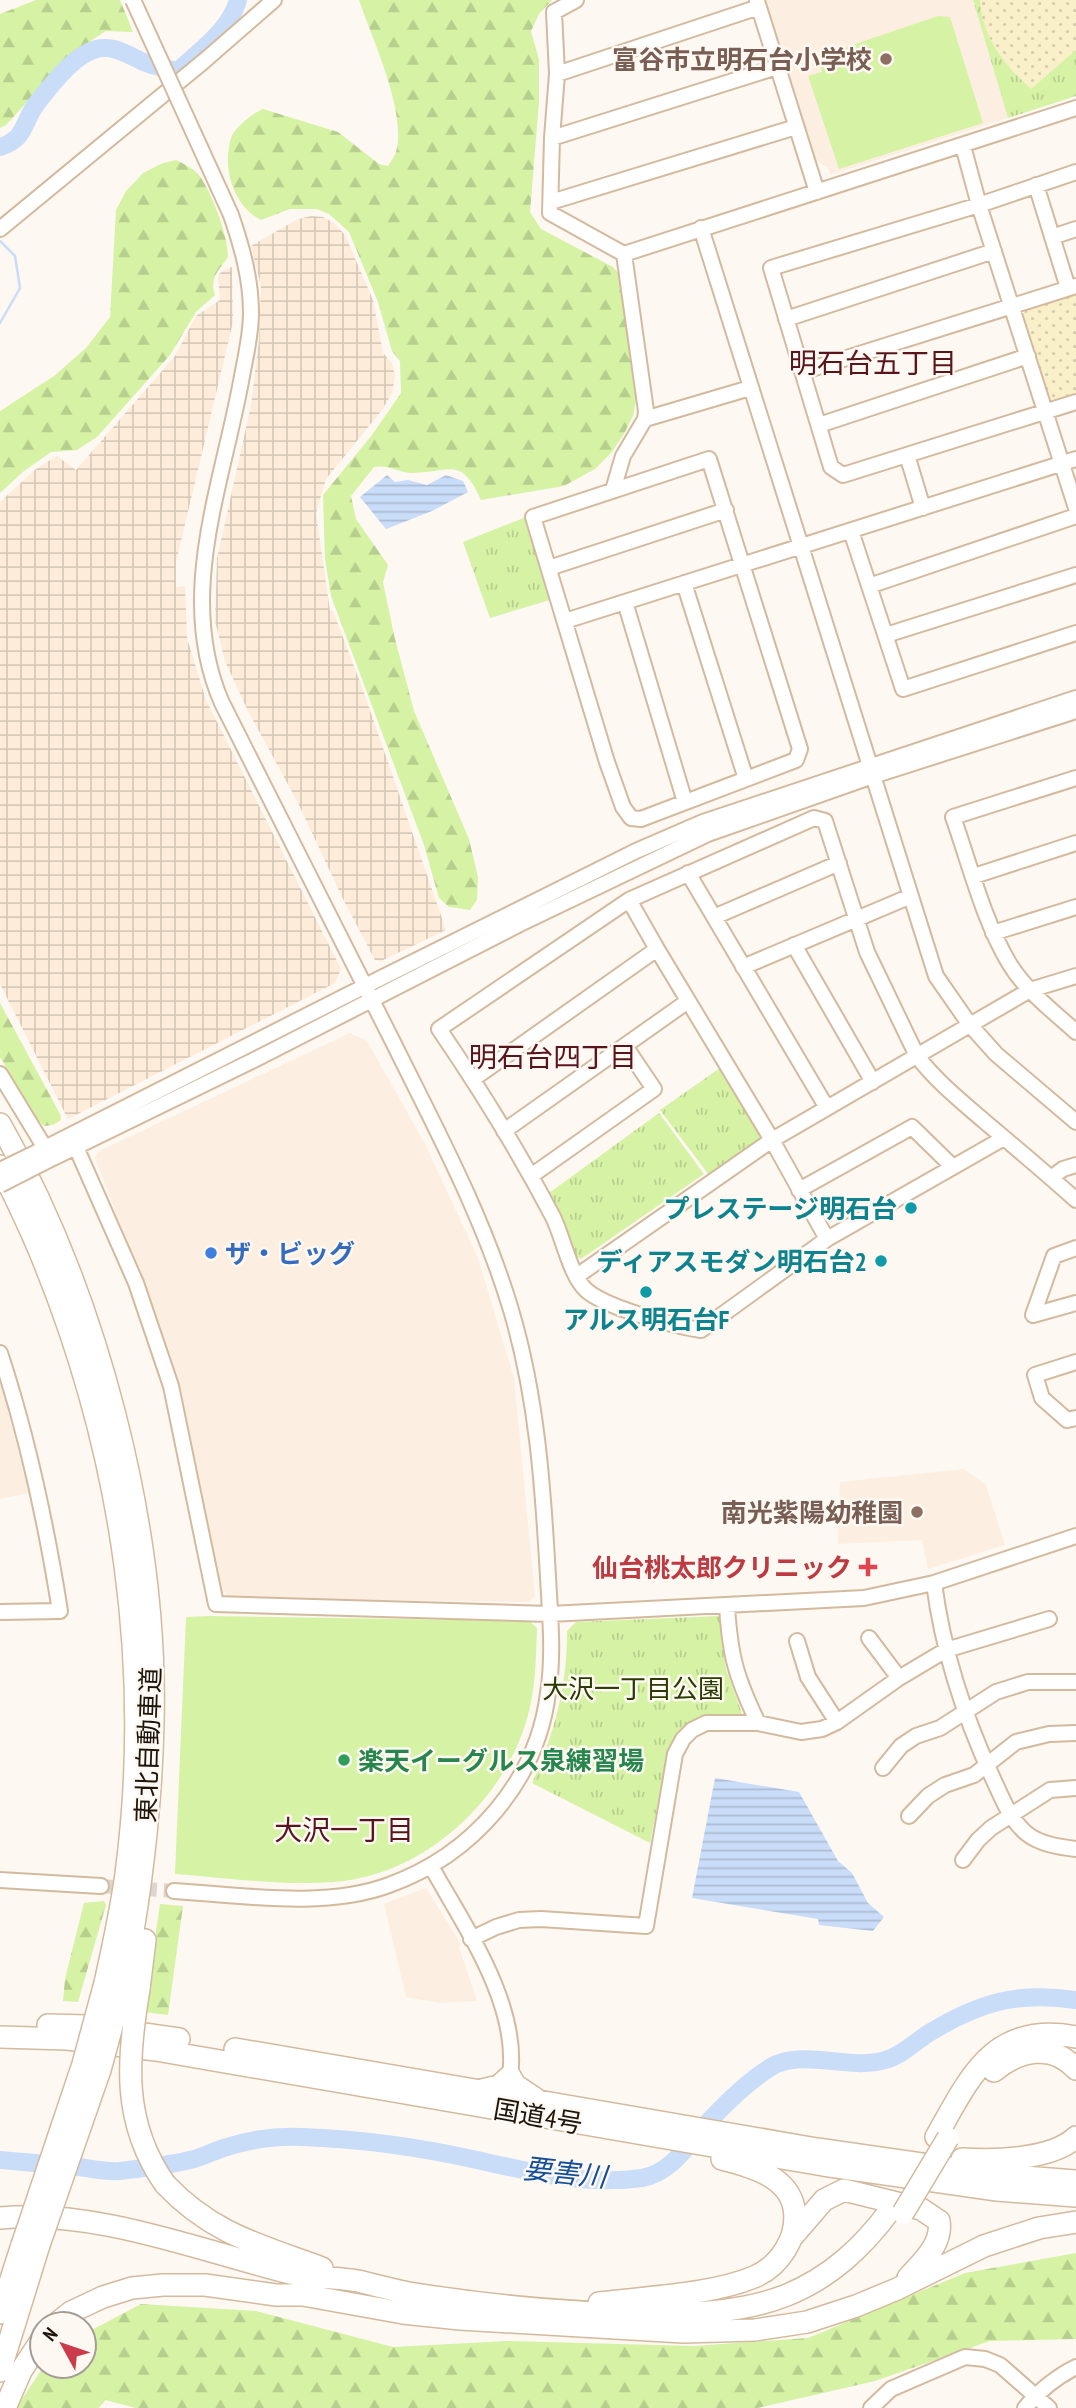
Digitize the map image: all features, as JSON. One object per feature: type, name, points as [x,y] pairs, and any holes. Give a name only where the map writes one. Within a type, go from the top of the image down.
[{"type":"highway","name":"東北自動車道","points":[[0,1124],[64,1256],[105,1379],[139,1536],[148,1605],[153,1722],[138,1900],[122,1986],[100,2070],[18,2241],[0,2371]]},
{"type":"highway","name":"東北自動車道","points":[[0,1168],[46,1266],[84,1375],[111,1479],[128,1578],[136,1696],[136,1753],[126,1872],[122,1986],[83,2064],[18,2241],[0,2313]]},
{"type":"highway","points":[[122,1986],[132,2096],[141,2140],[149,2162],[164,2184],[201,2217],[242,2240],[357,2281]]},
{"type":"highway","name":"国道4号","points":[[0,2024],[87,2026],[145,2033],[541,2102],[675,2137]]},
{"type":"highway","points":[[942,2138],[971,2076],[989,2056],[1021,2039],[1056,2034],[1076,2037]]},
{"type":"highway","name":"国道4号","points":[[0,2037],[67,2039],[156,2050],[606,2128],[705,2142],[822,2165],[997,2190],[1076,2196]]},
{"type":"highway","points":[[682,2332],[733,2327],[788,2310],[816,2295],[854,2266],[897,2211],[942,2138],[985,2077],[1010,2059],[1026,2053],[1050,2053],[1063,2057],[1076,2068]]},
{"type":"highway","points":[[479,2091],[499,2086],[510,2076],[524,2093],[541,2102]]},
{"type":"highway","points":[[675,2137],[705,2142],[742,2164],[775,2179],[793,2205],[793,2236]]},
{"type":"highway","points":[[817,2149],[975,2160],[998,2159],[1055,2150],[1076,2137]]},
{"type":"highway","name":"国道4号","points":[[705,2142],[817,2149],[999,2175],[1076,2181]]},
{"type":"highway","points":[[542,2311],[683,2293],[724,2286],[754,2277],[769,2268],[782,2255],[793,2236],[824,2200],[845,2190],[930,2213],[939,2221],[941,2230],[927,2257],[897,2289]]},
{"type":"highway","points":[[0,2218],[83,2222],[148,2234],[293,2273],[542,2311],[682,2314],[731,2310],[784,2296],[809,2285],[847,2260],[897,2211]]},
{"type":"highway","points":[[75,2310],[132,2288],[205,2285],[276,2295],[303,2295],[403,2313],[448,2318],[682,2332],[755,2330],[807,2322],[856,2306],[984,2246],[1039,2228],[1076,2222]]},
{"type":"highway","points":[[0,2271],[18,2241],[59,2232],[137,2244],[278,2282],[303,2295]]},
{"type":"highway","points":[[5,2408],[28,2360]]},
{"type":"street","points":[[133,0],[230,215],[245,256],[251,314],[238,399],[202,575],[200,609],[209,668],[222,703],[481,1222],[511,1309],[534,1408],[542,1482],[550,1614],[551,1662],[543,1721],[527,1764],[502,1805],[468,1839],[431,1866],[388,1886],[358,1894],[326,1897],[174,1891]]},
{"type":"street","points":[[0,229],[274,0]]},
{"type":"street","points":[[576,0],[554,12],[557,74],[550,213],[624,254],[1076,108]]},
{"type":"street","points":[[557,74],[758,4],[817,192]]},
{"type":"street","points":[[552,138],[777,67]]},
{"type":"street","points":[[551,202],[796,127]]},
{"type":"street","points":[[963,146],[1045,412],[1069,461],[1076,508]]},
{"type":"street","points":[[1076,172],[979,205],[771,268],[831,467],[843,475],[1076,402]]},
{"type":"street","points":[[802,372],[1072,287],[1052,237],[1036,185]]},
{"type":"street","points":[[701,228],[936,976],[970,1025],[996,1054],[1076,1122]]},
{"type":"street","points":[[1052,237],[1076,229]]},
{"type":"street","points":[[786,319],[994,251]]},
{"type":"street","points":[[613,490],[623,456],[645,419],[643,384],[624,254]]},
{"type":"street","points":[[819,425],[1028,356]]},
{"type":"street","points":[[645,419],[750,388]]},
{"type":"street","points":[[907,455],[923,508]]},
{"type":"street","points":[[709,459],[800,749],[796,760],[641,819],[631,818],[622,807],[533,517],[613,490],[709,459]]},
{"type":"street","points":[[565,621],[1069,461]]},
{"type":"street","points":[[549,568],[726,510]]},
{"type":"street","points":[[869,586],[1076,516]]},
{"type":"street","points":[[851,531],[903,689],[1076,633]]},
{"type":"street","points":[[886,635],[1076,575]]},
{"type":"street","points":[[684,583],[746,779]]},
{"type":"street","points":[[625,602],[685,802]]},
{"type":"street","points":[[0,1185],[41,1155],[368,992],[708,834],[871,771],[1076,698]]},
{"type":"street","points":[[871,771],[1076,711]]},
{"type":"street","points":[[1076,778],[953,817],[993,933],[1010,964],[1030,990],[1076,1032]]},
{"type":"street","points":[[1004,1138],[827,1239],[701,1330],[685,1328],[600,1300],[583,1287],[555,1220],[531,1176],[473,1079],[439,1029],[629,901],[814,818],[825,821],[867,952],[917,1056],[926,1069],[1076,1200]]},
{"type":"street","points":[[974,876],[1076,843]]},
{"type":"street","points":[[714,917],[839,863]]},
{"type":"street","points":[[688,873],[827,1108]]},
{"type":"street","points":[[743,967],[911,896]]},
{"type":"street","points":[[629,901],[772,1140],[827,1239]]},
{"type":"street","points":[[993,933],[1076,907]]},
{"type":"street","points":[[794,945],[873,1082]]},
{"type":"street","points":[[473,1079],[657,949]]},
{"type":"street","points":[[577,1276],[772,1140],[1030,990],[1076,976]]},
{"type":"street","points":[[0,1168],[76,1147],[260,1056],[368,992]]},
{"type":"street","points":[[504,1131],[688,1002]]},
{"type":"street","points":[[531,1176],[654,1089],[625,1046]]},
{"type":"street","points":[[0,1074],[41,1155]]},
{"type":"street","points":[[799,1190],[912,1127],[953,1167]]},
{"type":"street","points":[[76,1147],[136,1283],[171,1386],[216,1604],[550,1614],[864,1598],[934,1583],[1076,1536]]},
{"type":"street","points":[[1051,1178],[1063,1169],[1076,1165]]},
{"type":"street","points":[[1076,1248],[1054,1256],[1033,1315],[1076,1303]]},
{"type":"street","points":[[0,1353],[20,1414],[46,1521],[60,1611],[0,1612]]},
{"type":"street","points":[[1076,1362],[1035,1375],[1042,1398],[1067,1420],[1076,1418]]},
{"type":"street","points":[[934,1583],[946,1650],[965,1712],[1011,1815],[1026,1833],[1044,1844],[1076,1849]]},
{"type":"street","points":[[727,1606],[730,1653],[740,1685],[758,1723]]},
{"type":"street","points":[[471,1939],[519,1920],[646,1926],[675,1754],[683,1739],[692,1730],[706,1723],[758,1723],[801,1732],[822,1729],[837,1722],[899,1678],[946,1650],[1049,1619]]},
{"type":"street","points":[[869,1638],[899,1678]]},
{"type":"street","points":[[797,1641],[808,1676],[837,1722]]},
{"type":"street","points":[[883,1768],[901,1746],[916,1736],[940,1728],[996,1692],[1028,1682],[1076,1682]]},
{"type":"street","points":[[909,1815],[928,1796],[945,1785],[974,1775],[1016,1742],[1049,1734],[1076,1732]]},
{"type":"street","points":[[963,1860],[991,1828],[1050,1790],[1076,1788]]},
{"type":"street","points":[[431,1866],[500,1997],[508,2032],[510,2076]]},
{"type":"street","points":[[0,1880],[101,1886]]},
{"type":"street","points":[[871,2408],[891,2389],[965,2357],[985,2359],[1000,2365],[1049,2408]]},
{"type":"street","points":[[1025,2408],[1061,2374],[1076,2367]]},
{"type":"shaded area","name":"富谷市立明石台小学校","points":[[762,0],[973,0],[1008,118],[830,175],[828,168],[815,159]]},
{"type":"shaded area","points":[[323,217],[334,223],[345,235],[373,300],[383,353],[392,363],[395,376],[392,393],[382,410],[326,479],[316,513],[330,611],[333,611],[363,690],[446,930],[381,961],[375,960],[297,801],[248,711],[225,661],[215,621],[217,559],[251,405],[259,340],[261,286],[251,246],[298,219]]},
{"type":"shaded area","points":[[232,267],[233,322],[176,562],[176,587],[185,586],[187,638],[206,700],[341,969],[335,983],[68,1119],[0,984],[0,502],[36,469],[57,456],[76,470],[175,356],[196,316],[220,300],[218,275]]},
{"type":"shaded area","points":[[350,1033],[367,1041],[425,1144],[478,1258],[514,1378],[535,1596],[529,1602],[232,1598],[221,1591],[170,1354],[95,1158],[99,1151]]},
{"type":"shaded area","points":[[0,1380],[29,1493],[0,1499]]},
{"type":"shaded area","name":"南光紫陽幼稚園","points":[[964,1469],[986,1485],[1005,1545],[928,1569],[922,1540],[838,1544],[840,1482]]},
{"type":"shaded area","points":[[426,1888],[461,1944],[459,1947],[477,2001],[440,2003],[406,1997],[384,1904]]},
{"type":"green space","points":[[36,0],[120,0],[133,32],[106,31],[72,53],[6,125],[0,128],[0,14]]},
{"type":"green space","points":[[359,0],[552,0],[539,14],[531,31],[539,60],[539,102],[530,212],[541,229],[613,267],[620,275],[638,391],[633,416],[612,452],[595,469],[564,486],[481,500],[474,486],[461,472],[446,470],[413,473],[379,466],[374,467],[351,496],[356,519],[388,565],[383,582],[414,711],[469,839],[478,877],[477,900],[470,910],[449,907],[439,898],[424,845],[331,596],[325,559],[323,495],[372,435],[401,393],[400,361],[392,351],[378,302],[349,232],[329,214],[317,209],[290,209],[261,220],[243,206],[229,173],[229,150],[233,134],[244,121],[263,109],[338,132],[379,164],[388,166],[396,152],[397,116],[393,96]]},
{"type":"green space","points":[[973,0],[1076,0],[1076,96],[1008,118]]},
{"type":"green space","points":[[938,16],[950,17],[983,123],[839,169],[808,76],[822,72],[817,57]]},
{"type":"green space","points":[[176,160],[199,175],[209,192],[222,226],[228,257],[214,279],[215,295],[196,312],[170,355],[97,437],[77,450],[51,452],[24,471],[0,493],[0,411],[54,376],[86,348],[110,317],[116,210],[126,191],[143,173]]},
{"type":"green space","points":[[526,517],[550,600],[490,618],[463,542]]},
{"type":"green space","points":[[0,1003],[60,1114],[61,1120],[53,1125],[44,1126],[34,1116],[0,1057]]},
{"type":"green space","points":[[720,1068],[761,1135],[761,1141],[709,1175],[660,1110]]},
{"type":"green space","points":[[659,1113],[704,1174],[581,1259],[575,1256],[549,1193]]},
{"type":"green space","name":"大沢一丁目公園","points":[[720,1616],[726,1669],[744,1719],[678,1738],[667,1756],[650,1843],[532,1783],[558,1709],[565,1671],[567,1631],[576,1622]]},
{"type":"green space","name":"楽天イーグルス泉練習場","points":[[186,1617],[529,1621],[537,1628],[534,1684],[522,1733],[509,1763],[491,1791],[469,1816],[444,1838],[417,1856],[387,1870],[356,1879],[313,1883],[175,1874]]},
{"type":"green space","points":[[104,1901],[106,1905],[78,2002],[63,2001],[65,1979],[84,1903]]},
{"type":"green space","points":[[160,1904],[183,1906],[168,2015],[144,2012]]},
{"type":"green space","points":[[1076,2253],[1076,2339],[990,2341],[875,2381],[758,2408],[136,2408],[105,2400],[99,2408],[16,2408],[35,2380],[98,2380],[98,2327],[141,2304],[256,2311],[393,2347],[507,2341],[694,2346],[808,2338],[965,2273]]},
{"type":"sand","points":[[980,0],[1076,0],[1076,50],[1031,89],[996,49],[985,26]]},
{"type":"sand","points":[[1076,290],[1076,397],[1060,403],[1050,399],[1023,316],[1027,305]]},
{"type":"water","points":[[387,475],[395,482],[408,480],[427,485],[446,475],[463,481],[468,492],[432,511],[386,529],[360,497]]},
{"type":"water","points":[[715,1778],[799,1792],[838,1861],[852,1873],[868,1903],[884,1917],[873,1931],[819,1925],[818,1919],[692,1898]]},
{"type":"waterway","points":[[0,147],[20,134],[32,110],[50,86],[86,53],[111,48],[150,64],[178,71],[221,30],[238,0]]},
{"type":"waterway","points":[[0,241],[15,256],[20,288],[0,323]]},
{"type":"waterway","name":"要害川","points":[[0,2160],[120,2171],[198,2158],[254,2140],[301,2137],[411,2148],[559,2177],[601,2180],[642,2178],[653,2175],[672,2163],[740,2091],[763,2072],[783,2062],[811,2059],[871,2063],[891,2058],[929,2033],[981,2007],[1035,1997],[1076,2000]]},
{"type":"tunnel","points":[[101,1886],[174,1891]]},
{"type":"place","name":"富谷市立明石台小学校","points":[[886,59]]},
{"type":"place","name":"プレステージ明石台","points":[[911,1208]]},
{"type":"place","name":"ザ・ビッグ","points":[[211,1253]]},
{"type":"place","name":"ディアスモダン明石台2","points":[[881,1261]]},
{"type":"place","name":"アルス明石台F","points":[[646,1292]]},
{"type":"place","name":"南光紫陽幼稚園","points":[[917,1512]]},
{"type":"place","name":"仙台桃太郎クリニック","points":[[868,1567]]},
{"type":"place","name":"楽天イーグルス泉練習場","points":[[344,1760]]},
{"type":"district","name":"明石台五丁目","points":[[873,362]]},
{"type":"district","name":"明石台四丁目","points":[[553,1056]]},
{"type":"district","name":"大沢一丁目","points":[[344,1829]]}]
